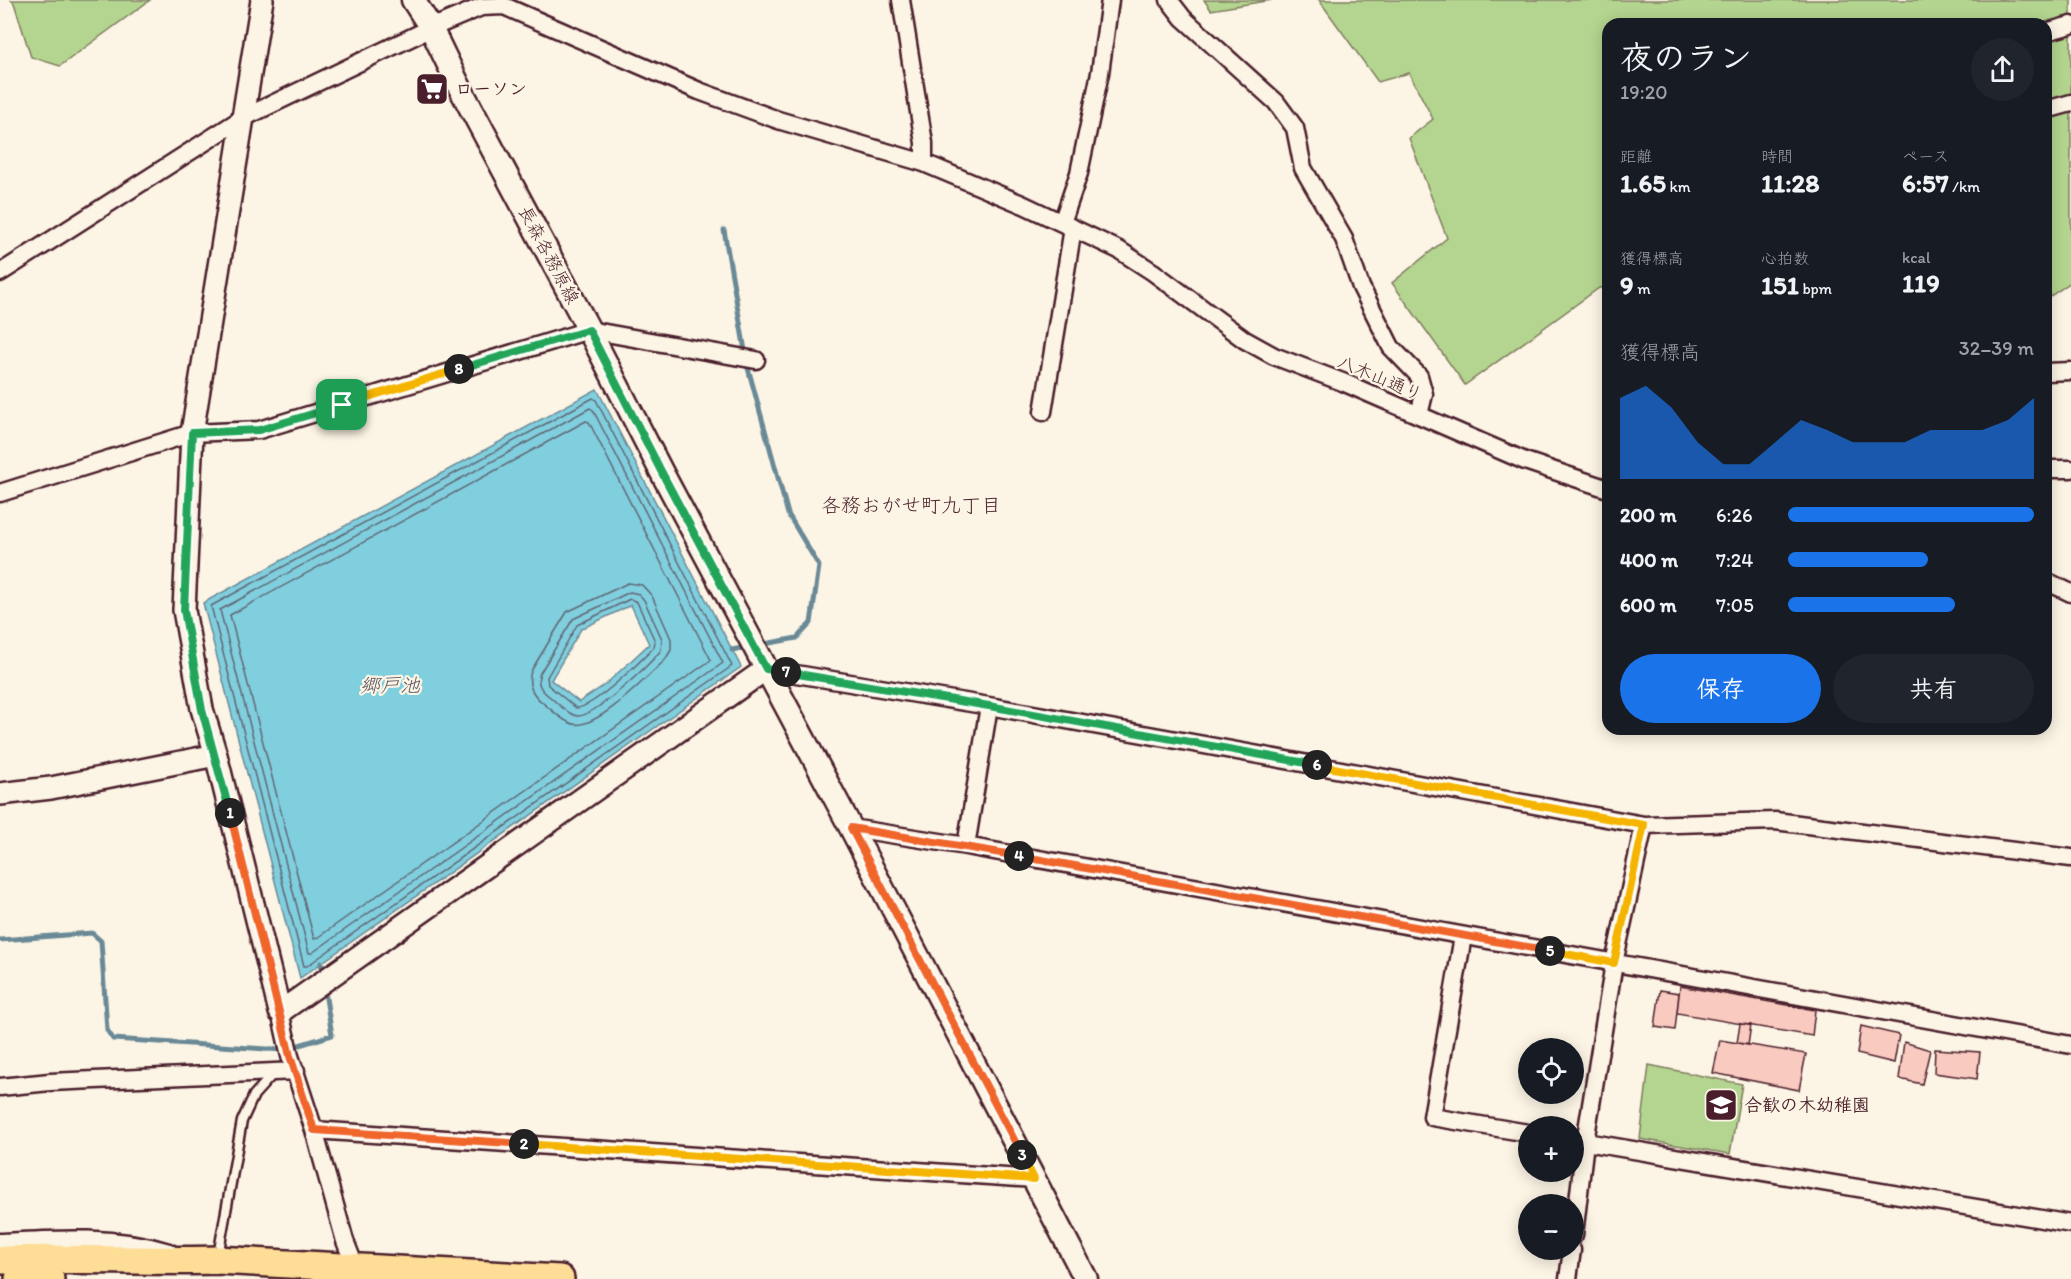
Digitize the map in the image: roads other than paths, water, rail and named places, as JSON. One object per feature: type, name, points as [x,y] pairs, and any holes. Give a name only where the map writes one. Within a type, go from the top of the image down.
[{"type":"highway","points":[[0,1260],[55,1258],[217,1260],[361,1274],[560,1279]]},
{"type":"highway","points":[[19,1279],[50,1279]]},
{"type":"main road","name":"長森各務原線","points":[[413,0],[431,28],[459,86],[1086,1279]]},
{"type":"street","points":[[262,0],[192,433],[184,610],[202,710],[216,755],[293,1064],[345,1240],[361,1274]]},
{"type":"street","points":[[901,0],[924,143],[924,163]]},
{"type":"street","points":[[1043,411],[1068,226],[1100,74],[1110,0]]},
{"type":"street","points":[[1169,0],[1183,18],[1276,102],[1295,129],[1304,168],[1344,239],[1361,287],[1391,347],[1419,376],[1424,394],[1419,415]]},
{"type":"street","points":[[0,273],[241,119],[431,28],[481,7],[504,6],[679,83],[778,120],[924,163],[1068,226]]},
{"type":"street","points":[[2052,30],[2071,25]]},
{"type":"street","points":[[2052,108],[2071,103]]},
{"type":"street","name":"八木山通り","points":[[1068,226],[1119,250],[1255,346],[1274,356],[1345,383],[1525,461],[1602,487]]},
{"type":"street","points":[[0,493],[192,433],[259,430],[589,330],[756,360]]},
{"type":"street","points":[[2052,372],[2071,371]]},
{"type":"street","points":[[2052,469],[2071,469]]},
{"type":"street","points":[[2052,584],[2071,593]]},
{"type":"street","points":[[282,1022],[311,990],[758,654],[989,706],[1644,825],[1775,821],[2071,858]]},
{"type":"street","points":[[966,846],[989,706]]},
{"type":"street","points":[[0,794],[51,788],[216,755]]},
{"type":"street","points":[[1584,1116],[1644,825]]},
{"type":"street","points":[[851,828],[966,846],[2071,1045]]},
{"type":"street","points":[[1463,936],[1432,1117],[1518,1131]]},
{"type":"street","points":[[0,1087],[50,1082],[274,1074],[293,1064]]},
{"type":"street","points":[[314,1130],[1034,1179]]},
{"type":"street","points":[[1584,1142],[2071,1224]]},
{"type":"street","points":[[0,1242],[53,1239],[128,1242],[168,1251],[165,1261]]},
{"type":"street","points":[[1568,1279],[1571,1260]]},
{"type":"lane","points":[[217,1260],[242,1121],[254,1095],[274,1074]]},
{"type":"water","name":"郷戸池","points":[[597,389],[741,667],[300,978],[203,603]],"holes":[[[631,605],[649,644],[606,684],[579,702],[551,680],[581,629]]]},
{"type":"waterway","points":[[724,230],[748,368],[788,514],[819,566],[811,623],[797,638],[759,645]]},
{"type":"waterway","points":[[732,650],[747,647]]},
{"type":"waterway","points":[[0,940],[92,933],[101,941],[107,1030],[113,1039],[283,1050],[332,1035],[324,986]]},
{"type":"waterway","points":[[321,963],[323,976]]},
{"type":"place","name":"ローソン","points":[[432,89]]},
{"type":"place","name":"合歓の木幼稚園","points":[[1721,1105]]},
{"type":"district","name":"各務おがせ町九丁目","points":[[911,505]]}]
